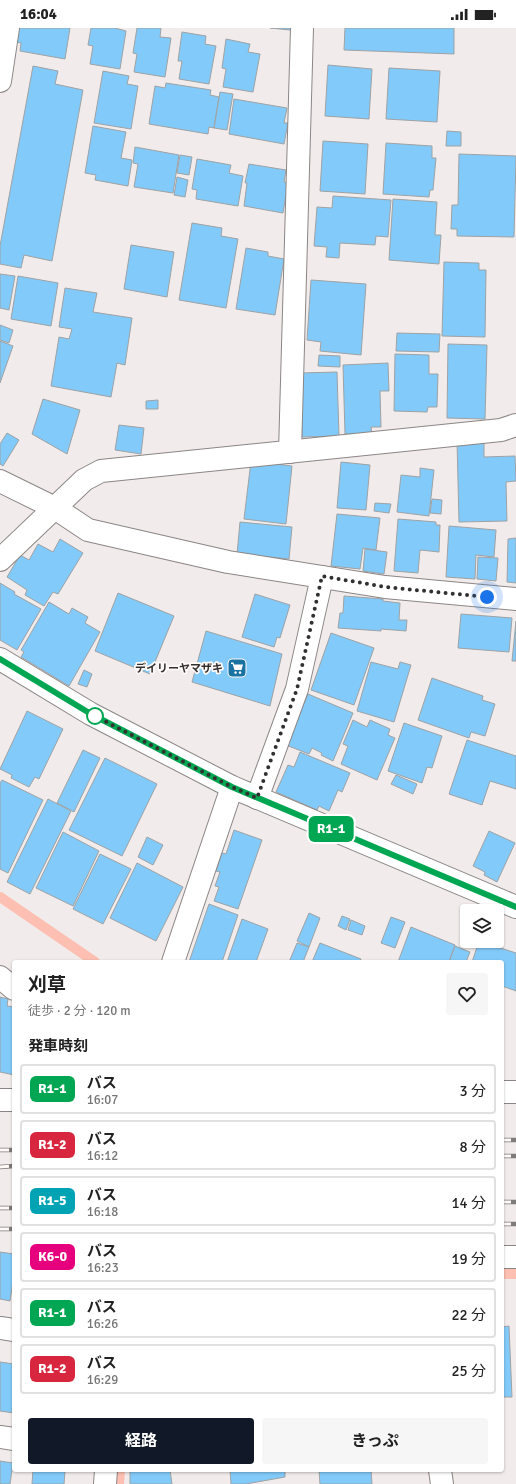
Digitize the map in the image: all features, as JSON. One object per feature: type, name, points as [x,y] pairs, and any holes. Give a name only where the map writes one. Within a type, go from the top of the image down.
[{"type":"street","points":[[0,81],[8,28]]},
{"type":"street","points":[[290,452],[302,28]]},
{"type":"street","points":[[0,560],[84,480],[101,471],[501,430],[516,425]]},
{"type":"street","points":[[0,481],[55,508],[88,530],[228,562],[385,587],[516,600]]},
{"type":"street","points":[[257,798],[297,689],[322,576]]},
{"type":"street","points":[[0,659],[91,714],[232,787],[516,907]]},
{"type":"street","points":[[173,960],[232,787]]},
{"type":"street","points":[[0,977],[12,986]]},
{"type":"street","points":[[504,1092],[516,1092]]},
{"type":"street","points":[[0,1100],[12,1100]]},
{"type":"street","points":[[504,1257],[516,1257]]},
{"type":"street","points":[[0,1328],[12,1330]]},
{"type":"street","points":[[0,1437],[12,1439]]},
{"type":"street","points":[[105,1484],[106,1472]]},
{"type":"street","points":[[440,1472],[442,1484]]},
{"type":"building","points":[[13,28],[70,28],[65,59],[20,51],[21,43],[11,41]]},
{"type":"building","points":[[91,28],[115,28],[126,31],[120,69],[90,64],[93,46],[88,45]]},
{"type":"building","points":[[137,28],[161,28],[160,37],[171,38],[165,77],[134,72],[137,54],[133,53]]},
{"type":"building","points":[[270,28],[300,28],[300,31]]},
{"type":"building","points":[[345,28],[454,28],[454,54],[344,50]]},
{"type":"building","points":[[182,32],[206,36],[205,44],[216,46],[209,84],[179,79],[182,61],[178,61]]},
{"type":"building","points":[[226,39],[250,44],[248,52],[260,54],[253,92],[223,87],[226,69],[222,68]]},
{"type":"building","points":[[328,65],[372,69],[369,119],[325,116]]},
{"type":"building","points":[[33,66],[58,71],[55,84],[83,90],[52,261],[24,255],[21,268],[0,264],[0,246]]},
{"type":"building","points":[[389,68],[440,71],[437,122],[386,119]]},
{"type":"building","points":[[103,71],[129,76],[127,84],[138,86],[131,129],[94,123]]},
{"type":"building","points":[[166,83],[211,90],[210,95],[219,97],[214,128],[209,127],[208,134],[149,124],[155,86],[165,88]]},
{"type":"building","points":[[220,92],[233,94],[227,130],[214,128]]},
{"type":"building","points":[[234,99],[287,108],[284,123],[288,123],[284,144],[229,134]]},
{"type":"building","points":[[93,126],[126,132],[121,158],[132,160],[128,186],[95,180],[96,175],[85,173]]},
{"type":"building","points":[[447,131],[461,132],[461,146],[446,146]]},
{"type":"building","points":[[323,141],[368,144],[365,194],[320,191]]},
{"type":"building","points":[[386,143],[432,146],[432,158],[436,158],[433,190],[430,190],[429,197],[383,194]]},
{"type":"building","points":[[135,147],[179,155],[173,193],[134,187],[138,164],[133,163]]},
{"type":"building","points":[[459,154],[516,156],[514,237],[457,236],[457,229],[451,229],[452,205],[458,205]]},
{"type":"building","points":[[180,155],[192,157],[189,175],[177,173]]},
{"type":"building","points":[[197,159],[231,165],[229,173],[243,176],[238,206],[196,199],[197,190],[192,189]]},
{"type":"building","points":[[249,164],[286,170],[284,182],[288,183],[283,213],[244,206],[247,183],[245,183]]},
{"type":"building","points":[[177,177],[188,180],[185,197],[174,195]]},
{"type":"building","points":[[333,196],[391,200],[388,237],[376,236],[375,245],[340,243],[339,258],[326,257],[327,247],[314,246],[317,207],[332,208]]},
{"type":"building","points":[[393,199],[437,202],[435,235],[441,235],[439,264],[389,260]]},
{"type":"building","points":[[192,223],[222,228],[221,236],[238,239],[226,308],[179,300]]},
{"type":"building","points":[[131,245],[174,252],[167,297],[124,289]]},
{"type":"building","points":[[246,248],[268,252],[268,256],[284,259],[275,315],[236,309]]},
{"type":"building","points":[[444,262],[479,263],[479,270],[486,270],[485,337],[442,336]]},
{"type":"building","points":[[0,274],[15,276],[9,310],[0,308]]},
{"type":"building","points":[[18,276],[58,283],[51,326],[11,319]]},
{"type":"building","points":[[311,280],[366,284],[361,355],[320,351],[321,342],[307,340]]},
{"type":"building","points":[[65,288],[97,293],[93,312],[132,318],[125,365],[117,363],[111,397],[51,386],[59,337],[69,339],[72,329],[59,327]]},
{"type":"building","points":[[0,325],[13,330],[9,343],[0,340]]},
{"type":"building","points":[[397,333],[440,334],[439,352],[396,351]]},
{"type":"building","points":[[0,341],[13,346],[0,383]]},
{"type":"building","points":[[448,344],[487,345],[485,419],[447,418]]},
{"type":"building","points":[[395,354],[429,355],[429,374],[438,374],[437,407],[428,407],[427,412],[394,411]]},
{"type":"building","points":[[319,355],[340,356],[340,367],[318,366]]},
{"type":"building","points":[[388,363],[389,391],[380,391],[381,427],[371,427],[372,434],[345,434],[343,365]]},
{"type":"building","points":[[337,372],[339,436],[302,437],[300,373]]},
{"type":"building","points":[[43,399],[80,410],[67,454],[32,434]]},
{"type":"building","points":[[158,400],[158,409],[146,409],[146,401]]},
{"type":"building","points":[[119,425],[144,428],[141,454],[115,450]]},
{"type":"building","points":[[7,433],[19,440],[3,466],[0,464],[0,444]]},
{"type":"building","points":[[484,440],[484,457],[515,456],[516,481],[506,482],[507,521],[459,522],[457,441]]},
{"type":"building","points":[[251,461],[292,466],[286,524],[244,519]]},
{"type":"building","points":[[341,462],[370,465],[366,510],[337,508]]},
{"type":"building","points":[[420,468],[434,470],[429,516],[397,512],[401,475],[420,477]]},
{"type":"building","points":[[432,499],[442,500],[441,514],[430,513]]},
{"type":"building","points":[[375,503],[391,504],[389,513],[374,511]]},
{"type":"building","points":[[337,514],[380,518],[376,550],[363,548],[360,569],[331,566]]},
{"type":"building","points":[[398,519],[436,522],[436,525],[440,525],[439,552],[420,550],[418,573],[394,571]]},
{"type":"building","points":[[240,522],[292,527],[289,559],[237,554]]},
{"type":"building","points":[[449,526],[496,530],[494,557],[476,555],[475,579],[446,577]]},
{"type":"building","points":[[516,538],[516,583],[507,582],[508,539]]},
{"type":"building","points":[[60,539],[83,553],[58,594],[53,592],[44,606],[25,595],[27,590],[7,577],[20,555],[29,560],[38,544],[53,552]]},
{"type":"building","points":[[365,549],[387,552],[384,574],[363,571]]},
{"type":"building","points":[[478,557],[498,558],[496,581],[477,579]]},
{"type":"building","points":[[0,583],[15,592],[14,594],[41,609],[17,650],[0,640]]},
{"type":"building","points":[[118,593],[174,616],[150,674],[95,651]]},
{"type":"building","points":[[255,594],[290,605],[280,638],[277,637],[274,647],[242,637]]},
{"type":"building","points":[[344,596],[383,599],[383,601],[400,603],[399,620],[407,620],[406,631],[338,628],[340,613],[343,613]]},
{"type":"building","points":[[49,602],[69,614],[72,608],[88,617],[85,623],[100,632],[69,686],[21,657],[24,652],[21,650]]},
{"type":"building","points":[[461,614],[512,618],[509,652],[458,648]]},
{"type":"building","points":[[516,621],[516,661],[512,661]]},
{"type":"building","name":"デイリーヤマザキ","points":[[206,631],[282,654],[270,706],[192,682]]},
{"type":"building","points":[[331,633],[374,648],[354,705],[311,690]]},
{"type":"building","points":[[371,662],[398,669],[400,662],[411,665],[394,722],[357,711]]},
{"type":"building","points":[[84,670],[92,674],[87,687],[78,684]]},
{"type":"building","points":[[432,678],[483,696],[482,700],[495,704],[485,736],[471,732],[469,738],[418,720]]},
{"type":"building","points":[[308,694],[353,713],[333,761],[321,755],[322,753],[312,748],[309,754],[286,745]]},
{"type":"building","points":[[27,711],[63,729],[39,779],[35,777],[29,787],[11,778],[12,775],[0,769]]},
{"type":"building","points":[[353,720],[367,727],[370,720],[390,729],[388,735],[395,738],[377,780],[341,764],[348,746],[343,744]]},
{"type":"building","points":[[404,723],[442,736],[432,768],[427,767],[422,783],[388,771]]},
{"type":"building","points":[[467,740],[516,756],[516,789],[490,781],[482,805],[449,794]]},
{"type":"building","points":[[83,750],[100,758],[74,812],[57,803]]},
{"type":"building","points":[[300,752],[350,773],[342,792],[338,790],[329,811],[319,806],[317,810],[276,792],[288,765],[294,767]]},
{"type":"building","points":[[105,758],[157,784],[122,856],[69,830]]},
{"type":"building","points":[[396,775],[417,784],[413,794],[391,784]]},
{"type":"building","points":[[2,780],[43,800],[8,873],[0,869],[0,783]]},
{"type":"building","points":[[48,799],[71,811],[30,894],[7,882]]},
{"type":"building","points":[[234,830],[262,840],[238,909],[214,901],[219,887],[215,886],[220,872],[216,871],[222,853],[226,854]]},
{"type":"building","points":[[489,831],[515,843],[497,882],[484,875],[485,872],[473,866]]},
{"type":"building","points":[[63,832],[99,851],[73,906],[36,888]]},
{"type":"building","points":[[147,837],[163,845],[153,865],[138,857]]},
{"type":"building","points":[[100,854],[131,869],[103,924],[73,909]]},
{"type":"building","points":[[137,863],[183,887],[156,941],[110,918]]},
{"type":"building","points":[[209,904],[238,915],[223,960],[190,960]]},
{"type":"building","points":[[309,913],[320,918],[309,947],[297,941]]},
{"type":"building","points":[[342,916],[350,919],[346,930],[338,926]]},
{"type":"building","points":[[391,917],[405,922],[395,948],[381,943]]},
{"type":"building","points":[[242,919],[268,929],[257,960],[228,960]]},
{"type":"building","points":[[351,920],[365,926],[362,935],[348,930]]},
{"type":"building","points":[[411,927],[455,945],[450,960],[399,960]]},
{"type":"building","points":[[297,943],[309,947],[304,960],[290,960]]},
{"type":"building","points":[[320,943],[361,959],[361,960],[313,960]]},
{"type":"building","points":[[455,946],[470,952],[467,960],[450,960]]},
{"type":"building","points":[[477,948],[501,948],[516,953],[516,991],[504,987],[504,960],[473,960]]},
{"type":"building","points":[[0,997],[8,999],[7,1006],[12,1007],[12,1075],[0,1072]]},
{"type":"building","points":[[0,1252],[12,1254],[12,1288],[10,1301],[0,1299]]},
{"type":"building","points":[[509,1326],[512,1397],[504,1397],[504,1327]]},
{"type":"building","points":[[0,1362],[12,1364],[12,1413],[0,1411]]},
{"type":"building","points":[[0,1461],[12,1463],[10,1484],[0,1484]]},
{"type":"building","points":[[33,1472],[65,1472],[64,1484],[32,1484]]},
{"type":"building","points":[[130,1472],[170,1472],[172,1484],[130,1484]]},
{"type":"building","points":[[230,1472],[285,1472],[285,1477],[246,1484],[231,1484]]},
{"type":"building","points":[[319,1472],[371,1472],[372,1484],[320,1484]]},
{"type":"waterway","points":[[0,897],[92,960]]},
{"type":"waterway","points":[[504,1274],[516,1274]]},
{"type":"waterway","points":[[119,1484],[120,1472]]},
{"type":"railway","points":[[504,1140],[516,1140]]},
{"type":"railway","points":[[0,1150],[12,1150]]},
{"type":"railway","points":[[504,1156],[516,1156]]},
{"type":"railway","points":[[0,1167],[12,1166]]},
{"type":"railway","points":[[504,1202],[516,1202]]},
{"type":"railway","points":[[0,1208],[12,1208]]},
{"type":"railway","points":[[504,1224],[516,1224]]},
{"type":"railway","points":[[0,1229],[12,1229]]},
{"type":"bus line","name":"R1-1","points":[[0,659],[91,714],[232,787],[516,907]]},
{"type":"place","name":"デイリーヤマザキ","points":[[237,668]]},
{"type":"route","points":[[95,716],[91,714],[232,787],[257,798],[297,689],[322,576],[385,587],[487,597]]}]
